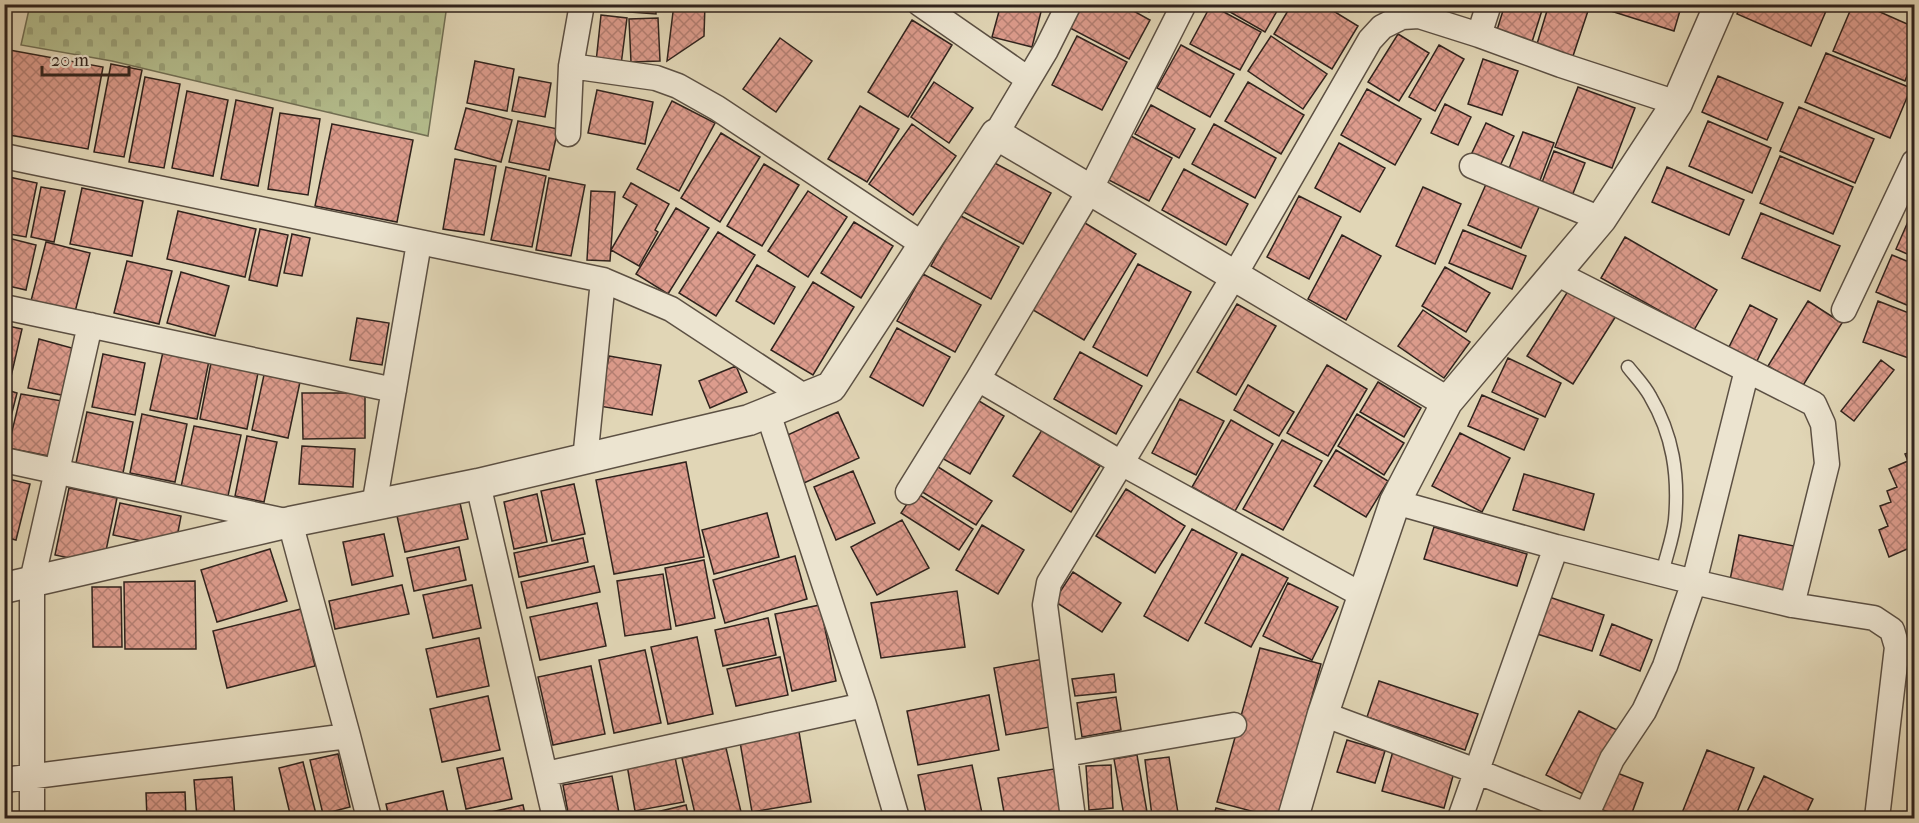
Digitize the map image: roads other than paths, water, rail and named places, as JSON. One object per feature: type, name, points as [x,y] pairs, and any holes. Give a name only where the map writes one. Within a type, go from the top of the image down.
[{"type":"street","points":[[568,134],[571,66],[582,4]]},
{"type":"street","points":[[920,4],[1028,79]]},
{"type":"street","points":[[18,585],[290,522],[585,460],[749,420],[831,387],[996,134],[1046,50],[1069,4]]},
{"type":"street","points":[[908,492],[1090,190],[1185,4]]},
{"type":"street","points":[[1479,35],[1489,4]]},
{"type":"street","points":[[1293,819],[1323,714],[1395,502],[1448,402],[1600,219],[1677,103],[1720,4]]},
{"type":"street","points":[[1073,819],[1045,605],[1049,583],[1123,464],[1370,40],[1382,27],[1402,17],[1419,16],[1677,103]]},
{"type":"street","points":[[571,66],[656,78],[678,86],[717,108],[924,244]]},
{"type":"street","points":[[996,134],[1448,402]]},
{"type":"street","points":[[4,156],[603,280],[671,309],[805,397]]},
{"type":"street","points":[[1844,310],[1914,162]]},
{"type":"street","points":[[1472,166],[1600,219]]},
{"type":"street","points":[[374,506],[419,243]]},
{"type":"street","points":[[1556,273],[1814,404],[1823,423],[1827,464],[1792,605]]},
{"type":"street","points":[[585,460],[603,280]]},
{"type":"street","points":[[4,307],[394,390]]},
{"type":"street","points":[[32,819],[18,585],[57,472],[90,325]]},
{"type":"street","points":[[1323,714],[1476,771],[1590,817],[1612,759],[1644,711],[1665,666],[1694,582],[1747,370]]},
{"type":"street","points":[[978,379],[1123,464],[1362,595]]},
{"type":"street","points":[[768,412],[864,705],[897,819]]},
{"type":"street","points":[[4,460],[290,522]]},
{"type":"street","points":[[478,484],[555,819]]},
{"type":"street","points":[[1395,502],[1694,582],[1792,605],[1874,618],[1892,630],[1897,647],[1877,819]]},
{"type":"street","points":[[290,522],[369,819]]},
{"type":"street","points":[[1460,819],[1556,546]]},
{"type":"street","points":[[546,774],[864,705]]},
{"type":"street","points":[[1065,754],[1234,725]]},
{"type":"street","points":[[4,780],[348,736]]},
{"type":"lane","points":[[1628,367],[1650,394],[1664,422],[1674,452],[1676,488],[1674,522],[1662,574]]}]
